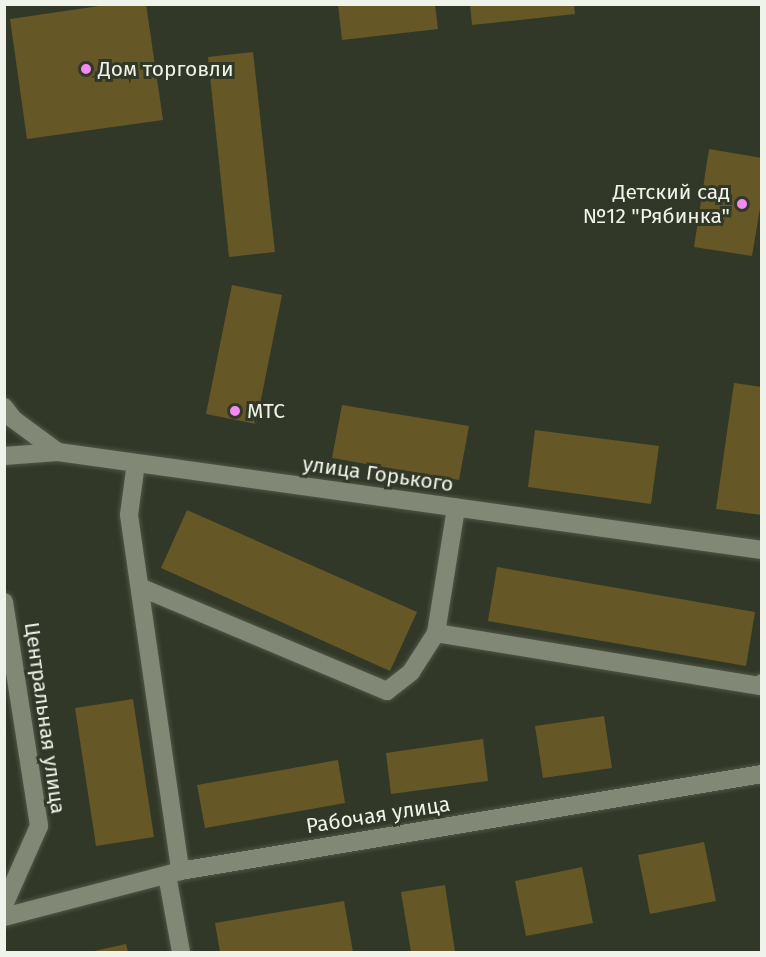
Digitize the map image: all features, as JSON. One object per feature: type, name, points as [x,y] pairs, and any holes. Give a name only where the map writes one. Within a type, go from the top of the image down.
[{"type":"street","name":"улица Горького","points":[[4,407],[13,419],[58,452],[762,550]]},
{"type":"street","points":[[4,456],[58,452]]},
{"type":"street","points":[[136,463],[129,515],[142,588],[181,952]]},
{"type":"street","points":[[142,588],[387,692],[411,672],[436,633],[456,508]]},
{"type":"street","name":"Центральная улица","points":[[4,602],[39,826],[4,906]]},
{"type":"street","points":[[436,633],[762,683]]},
{"type":"street","name":"Рабочая улица","points":[[4,917],[173,873],[762,774]]},
{"type":"building","name":"Дом торговли","points":[[113,4],[146,4],[163,120],[27,139],[10,19]]},
{"type":"building","points":[[338,4],[435,4],[438,29],[342,40]]},
{"type":"building","points":[[470,4],[574,4],[575,14],[472,25]]},
{"type":"building","points":[[253,52],[275,252],[229,257],[208,57]]},
{"type":"building","points":[[709,149],[762,158],[762,196],[752,256],[694,247]]},
{"type":"building","points":[[232,285],[282,295],[256,424],[206,414]]},
{"type":"building","points":[[734,383],[762,387],[762,515],[716,509]]},
{"type":"building","points":[[342,405],[469,426],[459,480],[332,458]]},
{"type":"building","points":[[535,430],[659,446],[651,504],[528,487]]},
{"type":"building","points":[[187,510],[417,612],[390,671],[161,568]]},
{"type":"building","points":[[497,567],[755,612],[746,666],[488,621]]},
{"type":"building","points":[[133,699],[154,837],[96,846],[75,708]]},
{"type":"building","points":[[604,716],[612,768],[543,778],[535,726]]},
{"type":"building","points":[[483,739],[488,781],[391,794],[386,753]]},
{"type":"building","points":[[338,760],[345,803],[205,828],[197,785]]},
{"type":"building","points":[[704,842],[716,901],[650,914],[638,855]]},
{"type":"building","points":[[582,867],[593,923],[526,936],[515,881]]},
{"type":"building","points":[[445,885],[455,952],[411,952],[401,892]]},
{"type":"building","points":[[344,901],[353,952],[220,952],[215,923]]},
{"type":"building","points":[[126,944],[128,952],[90,952]]},
{"type":"place","name":"Дом торговли","points":[[86,69]]},
{"type":"place","name":"Детский сад №12 \"Рябинка\"","points":[[742,204]]},
{"type":"place","name":"МТС","points":[[235,411]]}]
